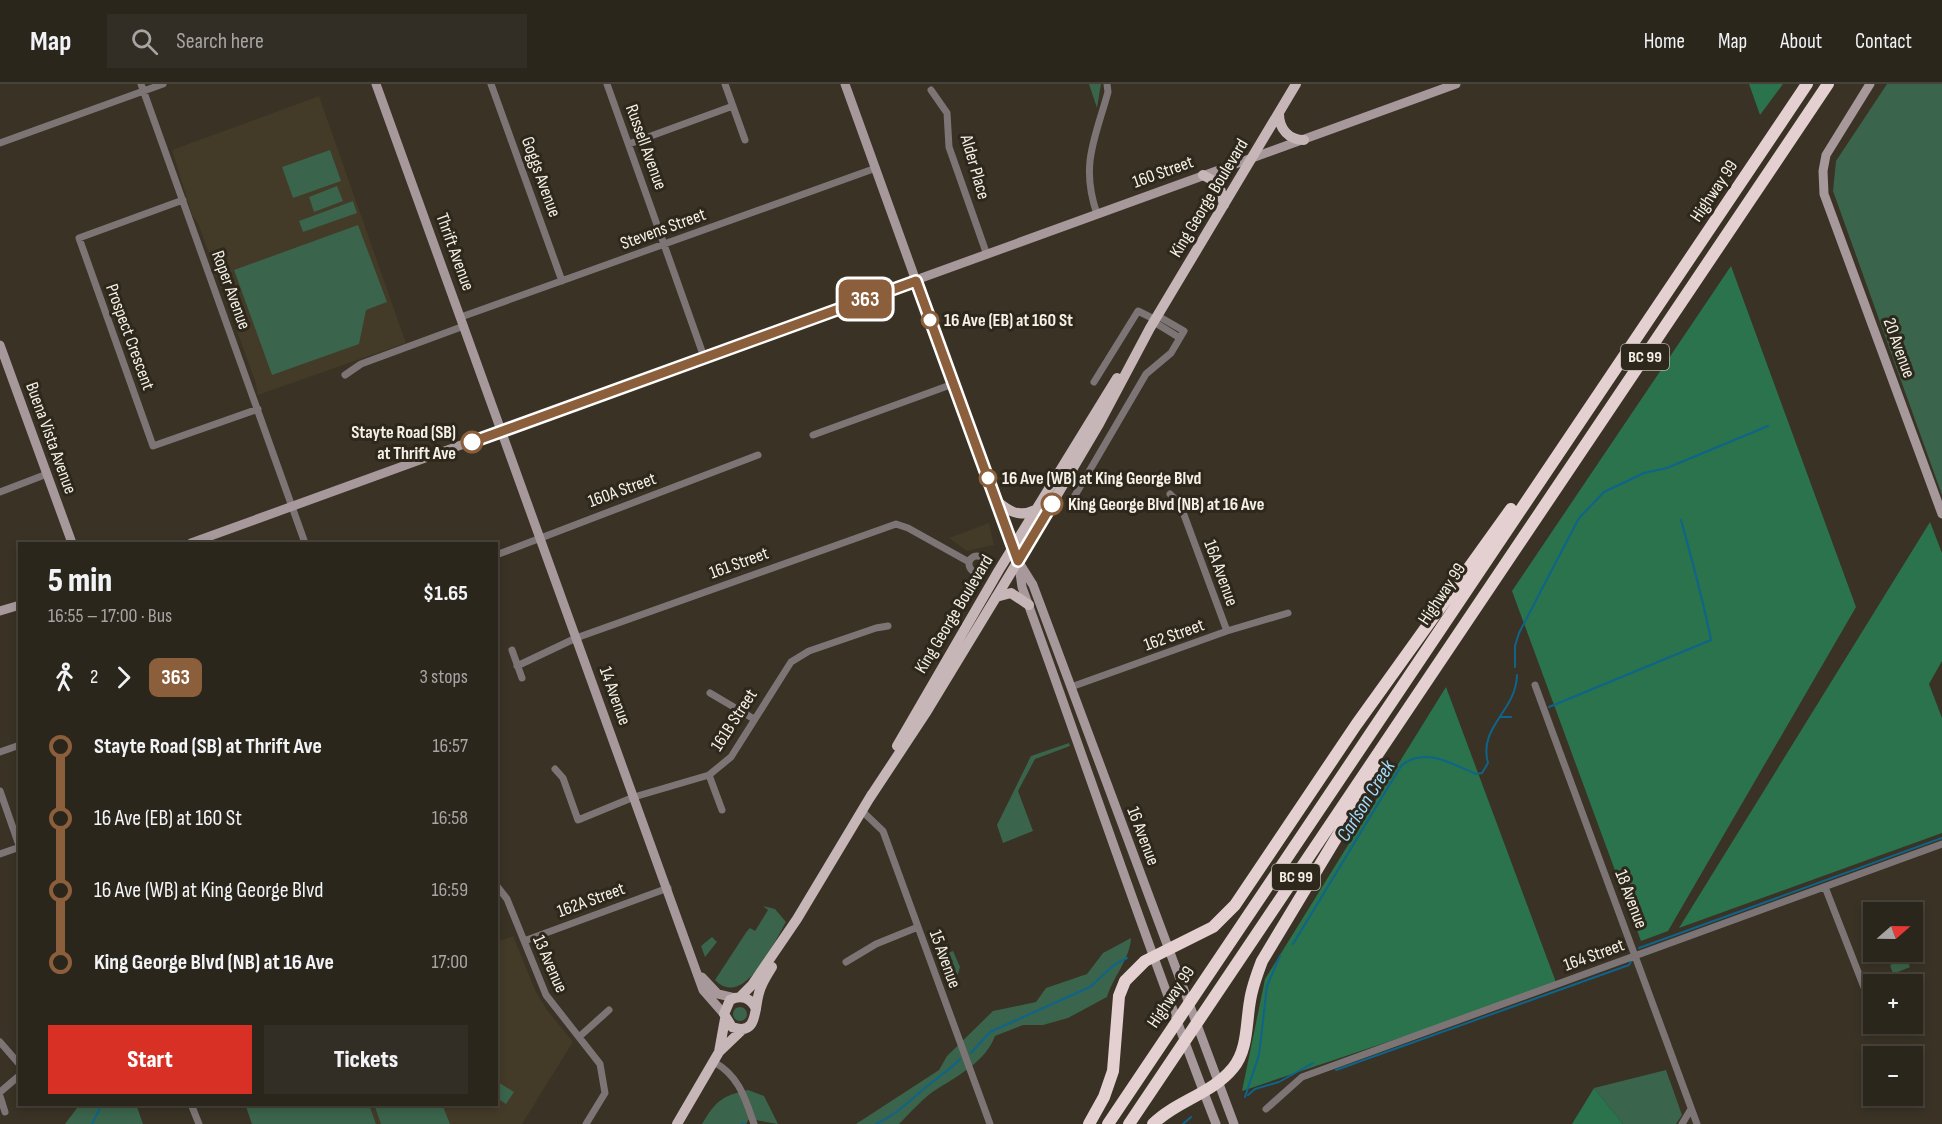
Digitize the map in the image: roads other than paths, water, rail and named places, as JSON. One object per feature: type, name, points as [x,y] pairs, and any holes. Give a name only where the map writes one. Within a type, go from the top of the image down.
[{"type":"highway","name":"Highway 99","points":[[1108,1124],[1807,84]]},
{"type":"highway","name":"Highway 99","points":[[1129,1124],[1828,84]]},
{"type":"highway","points":[[1089,1124],[1104,1097],[1113,1071],[1121,987],[1130,974],[1152,957],[1206,931],[1235,905],[1385,683],[1599,393]]},
{"type":"highway","points":[[1153,1124],[1173,1107],[1219,1082],[1233,1069],[1242,1052],[1253,986],[1262,961],[1462,630]]},
{"type":"main road","name":"Thrift Avenue","points":[[376,84],[500,431]]},
{"type":"main road","name":"16 Avenue","points":[[845,84],[1018,561],[1022,587],[1152,957],[1216,1124]]},
{"type":"main road","name":"King George Boulevard","points":[[869,799],[927,711],[1018,561],[1099,424],[1155,321],[1296,84]]},
{"type":"main road","name":"160 Street","points":[[194,542],[1456,84]]},
{"type":"main road","name":"20 Avenue","points":[[1870,84],[1826,155],[1823,171],[1824,194],[1942,514]]},
{"type":"main road","points":[[1279,114],[1281,127],[1290,137],[1304,140]]},
{"type":"main road","points":[[1203,175],[1219,184],[1224,205]]},
{"type":"main road","name":"King George Boulevard","points":[[737,997],[752,985],[797,919],[869,799],[931,684],[1035,510],[1090,419],[1155,321]]},
{"type":"main road","name":"Buena Vista Avenue","points":[[0,345],[3,364],[72,542]]},
{"type":"main road","name":"14 Avenue","points":[[500,431],[668,888],[703,990],[724,1017]]},
{"type":"main road","points":[[995,500],[1009,511],[1019,514],[1035,510]]},
{"type":"main road","name":"16 Avenue","points":[[1018,561],[1033,585],[1117,817],[1234,1124]]},
{"type":"main road","points":[[996,597],[1011,593],[1021,597],[1029,605]]},
{"type":"main road","points":[[0,612],[18,606]]},
{"type":"main road","points":[[1055,678],[1071,687]]},
{"type":"main road","points":[[1095,790],[1101,793],[1110,811],[1117,817]]},
{"type":"main road","name":"King George Boulevard","points":[[756,1009],[759,992],[797,919]]},
{"type":"main road","name":"14 Avenue","points":[[698,973],[718,994],[737,997]]},
{"type":"main road","points":[[677,1124],[716,1057],[742,1029],[752,1025],[756,1009],[750,1000],[737,997],[726,1004],[716,1057]]},
{"type":"main road","points":[[724,1017],[732,1027],[742,1029]]},
{"type":"street","points":[[0,143],[142,88],[163,84]]},
{"type":"street","name":"Goggs Avenue","points":[[491,84],[562,281]]},
{"type":"street","name":"Russell Avenue","points":[[607,84],[704,357]]},
{"type":"street","points":[[725,84],[745,140]]},
{"type":"street","points":[[1097,214],[1089,190],[1087,170],[1108,92],[1107,84]]},
{"type":"street","name":"Roper Avenue","points":[[142,88],[292,507]]},
{"type":"street","name":"Alder Place","points":[[931,90],[947,113],[949,147],[987,255]]},
{"type":"street","points":[[629,144],[733,106]]},
{"type":"street","name":"Stevens Street","points":[[345,375],[361,364],[562,281],[876,168]]},
{"type":"street","name":"Prospect Crescent","points":[[183,200],[79,238],[153,447],[258,409]]},
{"type":"street","points":[[1070,504],[1146,374],[1172,353],[1182,335],[1138,311],[1094,382]]},
{"type":"street","points":[[813,435],[953,384]]},
{"type":"street","name":"160A Street","points":[[498,554],[758,455]]},
{"type":"street","points":[[0,492],[47,474]]},
{"type":"street","name":"16A Avenue","points":[[1170,494],[1180,504],[1227,631]]},
{"type":"street","points":[[292,507],[306,542]]},
{"type":"street","name":"161 Street","points":[[518,666],[576,638],[896,524],[908,528],[969,562]]},
{"type":"street","name":"162 Street","points":[[1071,687],[1227,631],[1288,613]]},
{"type":"street","name":"161B Street","points":[[555,769],[563,778],[578,820],[634,797],[709,775],[731,757],[784,669],[795,658],[843,639],[888,626]]},
{"type":"street","points":[[512,650],[522,678]]},
{"type":"street","name":"18 Avenue","points":[[1535,685],[1697,1124]]},
{"type":"street","points":[[710,693],[754,719]]},
{"type":"street","points":[[0,752],[18,746]]},
{"type":"street","points":[[709,775],[722,810]]},
{"type":"street","points":[[0,791],[18,844]]},
{"type":"street","name":"15 Avenue","points":[[862,811],[883,831],[990,1124]]},
{"type":"street","name":"164 Street","points":[[1266,1109],[1302,1077],[1942,844]]},
{"type":"street","points":[[0,854],[18,847]]},
{"type":"street","points":[[1825,887],[1863,985]]},
{"type":"street","name":"13 Avenue","points":[[498,888],[507,899],[550,1001],[600,1064],[605,1079],[605,1093],[586,1124]]},
{"type":"street","name":"162A Street","points":[[524,941],[668,888]]},
{"type":"street","points":[[846,962],[876,944],[918,927]]},
{"type":"street","points":[[579,1037],[609,1010]]},
{"type":"street","points":[[0,1042],[18,1063]]},
{"type":"street","points":[[716,1057],[740,1085],[754,1124]]},
{"type":"street","points":[[5,1112],[0,1094],[18,1077]]},
{"type":"street","points":[[192,1106],[199,1124]]},
{"type":"street","points":[[1682,1124],[1691,1109]]},
{"type":"waterway","points":[[1515,667],[1515,646],[1519,633],[1579,518],[1604,492],[1644,473],[1667,468],[1768,426]]},
{"type":"waterway","points":[[1549,707],[1711,640],[1681,520]]},
{"type":"waterway","name":"Carlson Creek","points":[[1293,944],[1401,766],[1419,757],[1429,757],[1476,774],[1482,773],[1488,763],[1486,750],[1488,739],[1511,699],[1517,675]]},
{"type":"waterway","points":[[1500,717],[1511,717]]},
{"type":"waterway","points":[[1639,948],[1942,838]]},
{"type":"waterway","points":[[1245,1097],[1259,1055],[1267,986],[1280,956]]},
{"type":"waterway","name":"Carlson Creek","points":[[971,1053],[990,1032],[1090,987],[1114,965],[1127,958]]},
{"type":"waterway","points":[[1336,1070],[1629,965],[1632,960]]},
{"type":"waterway","name":"Carlson Creek","points":[[876,1124],[898,1111],[960,1059]]},
{"type":"waterway","points":[[1248,1095],[1255,1089],[1279,1082],[1313,1063]]},
{"type":"waterway","points":[[92,1124],[101,1106]]},
{"type":"waterway","points":[[1183,1124],[1191,1117]]},
{"type":"place","name":"16 Ave (EB) at 160 St","points":[[930,320]]},
{"type":"place","name":"Stayte Road (SB) at Thrift Ave","points":[[472,442]]},
{"type":"place","name":"16 Ave (WB) at King George Blvd","points":[[988,478]]},
{"type":"place","name":"King George Blvd (NB) at 16 Ave","points":[[1052,504]]}]
